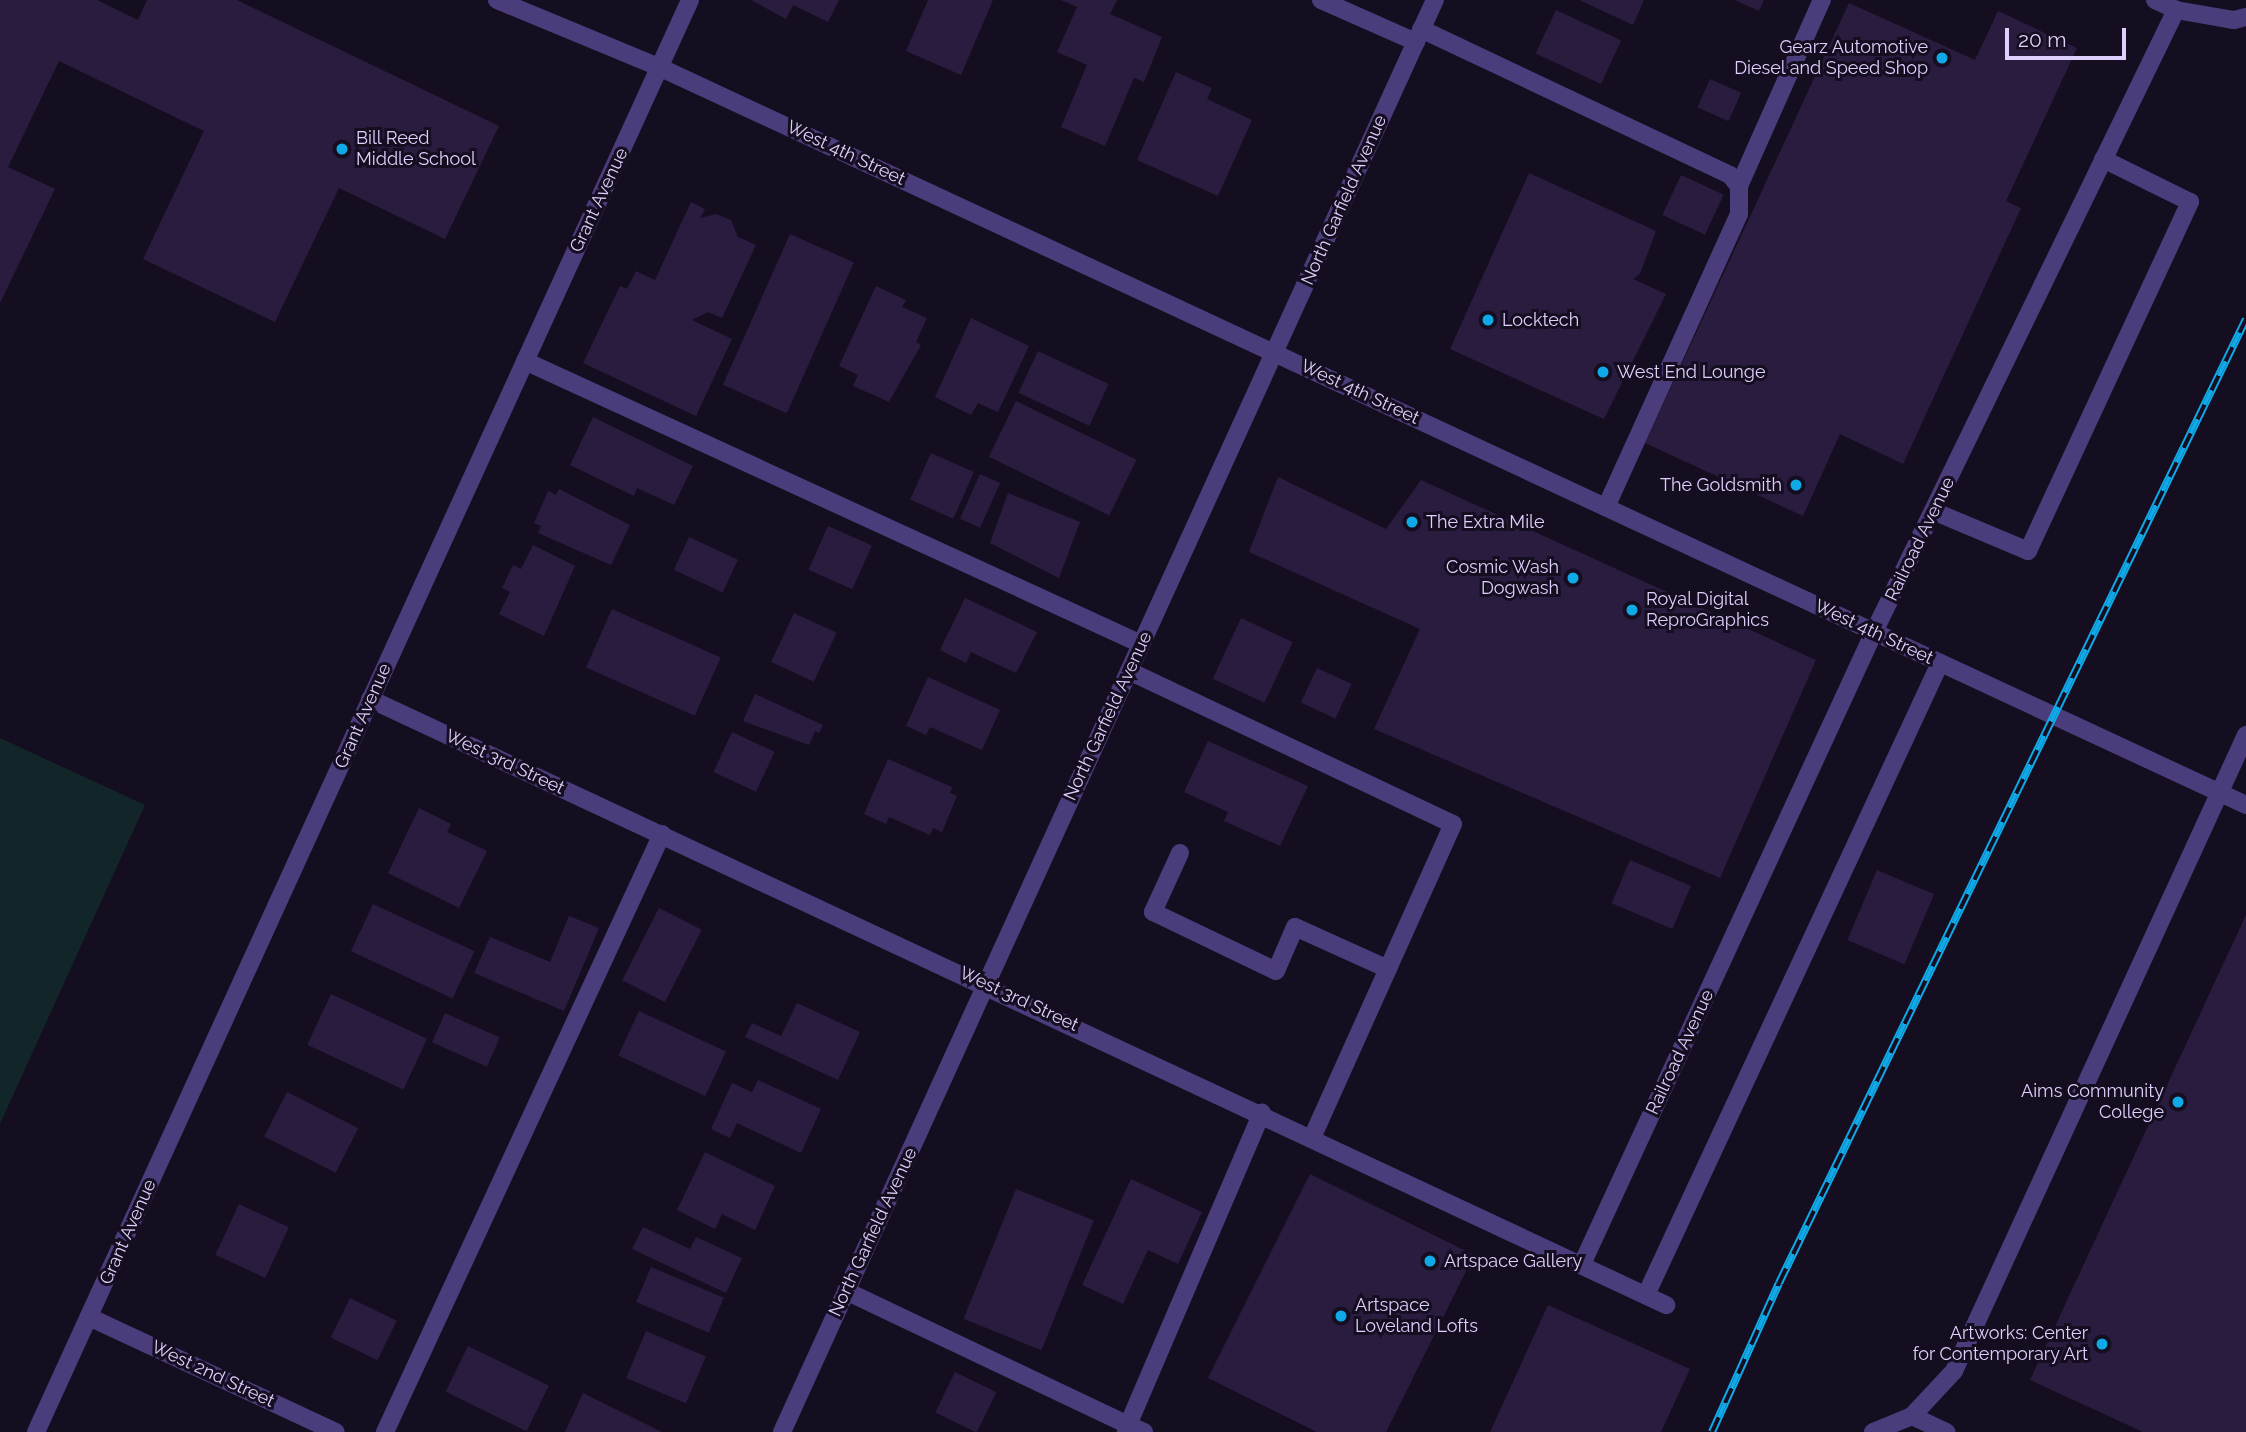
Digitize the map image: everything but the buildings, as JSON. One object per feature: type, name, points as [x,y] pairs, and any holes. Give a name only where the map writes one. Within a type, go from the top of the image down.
[{"type":"street","name":"West 4th Street","points":[[497,0],[659,67],[2246,805]]},
{"type":"street","name":"Grant Avenue","points":[[36,1432],[690,0]]},
{"type":"street","points":[[1321,0],[1418,35],[1730,175],[1739,186]]},
{"type":"street","name":"North Garfield Avenue","points":[[782,1432],[1434,0]]},
{"type":"street","points":[[1605,507],[1738,214],[1739,186],[1822,0]]},
{"type":"street","points":[[2155,0],[2176,10],[2234,20],[2246,17]]},
{"type":"street","name":"Railroad Avenue","points":[[1583,1262],[1874,632],[2176,10]]},
{"type":"street","points":[[1933,511],[2028,551],[2190,201],[2103,159]]},
{"type":"street","points":[[525,361],[1141,644]]},
{"type":"street","points":[[1646,1295],[1940,663]]},
{"type":"street","points":[[1129,671],[1453,824],[1314,1136]]},
{"type":"street","name":"West 3rd Street","points":[[370,699],[1314,1136],[1583,1262],[1666,1305]]},
{"type":"street","points":[[1873,1432],[1912,1416],[1954,1371],[2246,735]]},
{"type":"street","points":[[385,1432],[662,834]]},
{"type":"street","points":[[1180,853],[1153,912],[1276,971],[1295,927],[1388,969]]},
{"type":"street","points":[[846,1291],[1133,1430],[1262,1113]]},
{"type":"street","name":"West 2nd Street","points":[[89,1317],[336,1432]]},
{"type":"street","points":[[1912,1416],[1945,1432]]},
{"type":"green space","points":[[0,738],[145,805],[0,1124]]},
{"type":"railway","points":[[1712,1432],[1779,1283],[2246,319]]},
{"type":"place","name":"Gearz Automotive Diesel and Speed Shop","points":[[1942,58]]},
{"type":"place","name":"Bill Reed Middle School","points":[[342,149]]},
{"type":"place","name":"Locktech","points":[[1488,320]]},
{"type":"place","name":"West End Lounge","points":[[1603,372]]},
{"type":"place","name":"The Goldsmith","points":[[1796,485]]},
{"type":"place","name":"The Extra Mile","points":[[1412,522]]},
{"type":"place","name":"Cosmic Wash Dogwash","points":[[1573,578]]},
{"type":"place","name":"Royal Digital ReproGraphics","points":[[1632,610]]},
{"type":"place","name":"Aims Community College","points":[[2178,1102]]},
{"type":"place","name":"Artspace Gallery","points":[[1430,1261]]},
{"type":"place","name":"Artspace Loveland Lofts","points":[[1341,1316]]},
{"type":"place","name":"Artworks: Center for Contemporary Art","points":[[2102,1344]]}]
